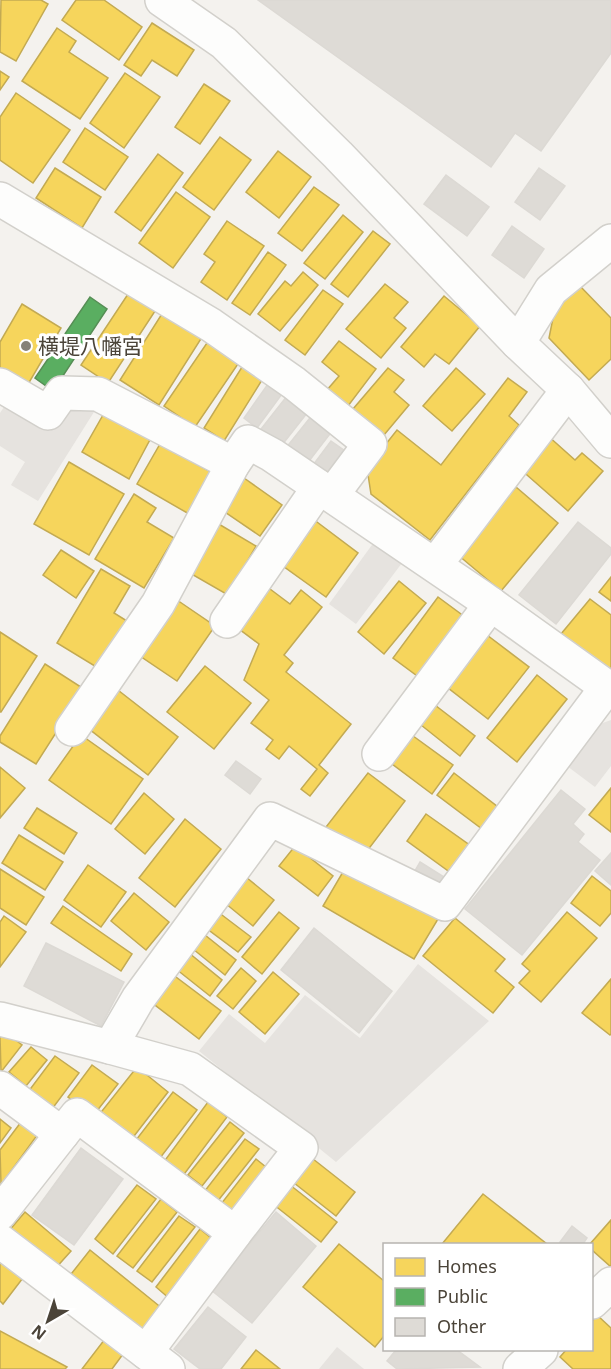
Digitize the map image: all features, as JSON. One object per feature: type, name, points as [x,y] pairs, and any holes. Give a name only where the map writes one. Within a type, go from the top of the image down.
[{"type":"street","points":[[162,0],[224,43],[338,155],[518,343],[568,390],[611,441]]},
{"type":"street","points":[[0,199],[211,325],[294,383],[370,444],[325,491],[226,621]]},
{"type":"street","points":[[518,343],[551,290],[611,242]]},
{"type":"street","points":[[0,385],[48,413],[62,393],[99,394],[232,464]]},
{"type":"street","points":[[435,566],[568,390]]},
{"type":"street","points":[[72,729],[158,604],[232,464],[248,442],[325,491],[491,604],[609,688],[445,904],[270,819],[138,999],[110,1047]]},
{"type":"street","points":[[379,754],[491,604]]},
{"type":"street","points":[[0,1020],[190,1069],[301,1148],[235,1233],[157,1361],[0,1241]]},
{"type":"street","points":[[0,1088],[62,1134]]},
{"type":"street","points":[[0,1213],[77,1115],[235,1233]]},
{"type":"street","points":[[593,1300],[611,1284]]},
{"type":"street","points":[[520,1369],[540,1351]]},
{"type":"shaded area","points":[[6,404],[50,431],[66,407],[99,404],[38,501],[11,485],[25,462],[0,446],[0,413]]},
{"type":"shaded area","points":[[377,538],[405,559],[356,624],[329,604]]},
{"type":"shaded area","points":[[611,720],[611,766],[595,787],[567,766],[600,724]]},
{"type":"shaded area","points":[[418,964],[489,1021],[336,1162],[199,1051],[229,1014],[265,1043],[305,995],[360,1038]]},
{"type":"shaded area","points":[[337,1347],[364,1369],[319,1369]]},
{"type":"building: Homes","points":[[1,0],[41,0],[48,4],[16,61],[0,52]]},
{"type":"building: Homes","points":[[76,0],[104,0],[142,27],[119,60],[62,20]]},
{"type":"building: Homes","points":[[152,23],[194,50],[177,76],[152,60],[141,76],[124,65]]},
{"type":"building: Homes","points":[[57,28],[76,41],[69,52],[108,78],[80,119],[22,81]]},
{"type":"building: Homes","points":[[0,71],[9,77],[0,90]]},
{"type":"building: Homes","points":[[125,73],[160,97],[124,148],[90,123]]},
{"type":"building: Homes","points":[[204,84],[230,101],[200,144],[175,127]]},
{"type":"building: Homes","points":[[16,93],[70,130],[33,183],[0,160],[0,117]]},
{"type":"building: Homes","points":[[85,128],[128,157],[105,190],[63,162]]},
{"type":"building: Homes","points":[[220,137],[251,160],[214,210],[183,187]]},
{"type":"building: Homes","points":[[278,151],[311,177],[279,218],[246,192]]},
{"type":"building: Homes","points":[[158,154],[183,173],[141,231],[115,212]]},
{"type":"building: Homes","points":[[55,168],[101,197],[82,228],[36,198]]},
{"type":"building: Homes","points":[[314,187],[339,205],[302,251],[278,233]]},
{"type":"building: Homes","points":[[176,192],[210,217],[173,268],[139,243]]},
{"type":"building: Homes","points":[[343,215],[363,232],[325,279],[304,263]]},
{"type":"building: Homes","points":[[227,221],[264,246],[227,300],[201,282],[215,262],[204,254]]},
{"type":"building: Homes","points":[[373,231],[390,244],[348,297],[331,284]]},
{"type":"building: Homes","points":[[268,252],[286,265],[250,315],[232,303]]},
{"type":"building: Homes","points":[[303,272],[318,285],[280,331],[258,314],[285,281],[291,286]]},
{"type":"building: Homes","points":[[385,284],[408,302],[394,318],[406,328],[381,358],[346,329]]},
{"type":"building: Homes","points":[[579,285],[611,318],[611,359],[589,380],[549,338],[555,308]]},
{"type":"building: Homes","points":[[132,288],[159,305],[108,383],[81,365]]},
{"type":"building: Homes","points":[[323,290],[343,304],[305,355],[285,340]]},
{"type":"building: Homes","points":[[444,296],[480,326],[449,364],[435,354],[424,367],[401,347]]},
{"type":"building: Homes","points":[[22,304],[61,328],[27,386],[0,370],[0,342]]},
{"type":"building: Homes","points":[[165,309],[204,334],[159,405],[120,380]]},
{"type":"building: Homes","points":[[209,340],[240,361],[195,427],[164,406]]},
{"type":"building: Homes","points":[[339,341],[376,369],[348,406],[327,390],[339,376],[322,362]]},
{"type":"building: Homes","points":[[242,367],[262,380],[224,441],[204,428]]},
{"type":"building: Homes","points":[[388,368],[404,380],[394,392],[409,405],[384,435],[353,409]]},
{"type":"building: Homes","points":[[456,368],[485,394],[452,431],[423,406]]},
{"type":"building: Homes","points":[[508,378],[527,392],[509,416],[519,425],[430,540],[371,494],[367,468],[397,430],[441,465]]},
{"type":"building: Homes","points":[[107,408],[153,434],[129,479],[82,452]]},
{"type":"building: Homes","points":[[547,435],[575,460],[582,453],[603,471],[568,511],[519,468]]},
{"type":"building: Homes","points":[[160,444],[213,473],[189,514],[137,484]]},
{"type":"building: Homes","points":[[69,462],[124,494],[89,555],[34,524]]},
{"type":"building: Homes","points":[[244,478],[282,505],[260,536],[222,510]]},
{"type":"building: Homes","points":[[516,487],[558,523],[501,591],[458,555]]},
{"type":"building: Homes","points":[[134,494],[156,508],[147,522],[174,538],[144,588],[95,559]]},
{"type":"building: Homes","points":[[309,516],[358,553],[326,597],[276,561]]},
{"type":"building: Homes","points":[[217,523],[256,546],[228,595],[188,572]]},
{"type":"building: Homes","points":[[61,550],[94,571],[76,598],[43,575]]},
{"type":"building: Homes","points":[[101,569],[130,586],[114,613],[127,621],[98,668],[57,643]]},
{"type":"building: Homes","points":[[611,577],[611,601],[599,592]]},
{"type":"building: Homes","points":[[399,581],[426,603],[384,654],[358,632]]},
{"type":"building: Homes","points":[[266,586],[290,604],[301,590],[322,607],[284,655],[293,663],[286,672],[351,724],[319,765],[328,773],[310,796],[301,789],[317,769],[289,746],[279,759],[266,749],[273,740],[251,723],[269,700],[244,680],[259,644],[235,626]]},
{"type":"building: Homes","points":[[438,597],[469,620],[424,681],[393,658]]},
{"type":"building: Homes","points":[[590,599],[611,615],[611,675],[561,634]]},
{"type":"building: Homes","points":[[177,600],[215,626],[177,681],[140,656]]},
{"type":"building: Homes","points":[[0,632],[37,656],[1,712],[0,712]]},
{"type":"building: Homes","points":[[483,632],[529,667],[488,719],[443,684]]},
{"type":"building: Homes","points":[[45,664],[84,689],[36,764],[0,742],[0,736]]},
{"type":"building: Homes","points":[[205,666],[251,703],[214,749],[167,712]]},
{"type":"building: Homes","points":[[537,675],[567,699],[517,762],[487,738]]},
{"type":"building: Homes","points":[[114,687],[178,737],[148,775],[84,725]]},
{"type":"building: Homes","points":[[431,702],[475,736],[460,756],[416,721]]},
{"type":"building: Homes","points":[[409,733],[453,765],[432,794],[388,761]]},
{"type":"building: Homes","points":[[81,735],[143,779],[111,824],[49,780]]},
{"type":"building: Homes","points":[[0,767],[25,788],[0,818]]},
{"type":"building: Homes","points":[[368,773],[405,801],[364,855],[326,827]]},
{"type":"building: Homes","points":[[454,773],[498,807],[482,829],[437,795]]},
{"type":"building: Homes","points":[[611,788],[611,832],[589,815]]},
{"type":"building: Homes","points":[[144,793],[174,819],[145,854],[115,829]]},
{"type":"building: Homes","points":[[37,808],[77,833],[64,854],[24,828]]},
{"type":"building: Homes","points":[[426,814],[471,846],[451,873],[407,841]]},
{"type":"building: Homes","points":[[185,819],[221,849],[175,907],[139,878]]},
{"type":"building: Homes","points":[[19,835],[63,862],[45,890],[2,863]]},
{"type":"building: Homes","points":[[295,846],[333,876],[318,896],[279,866]]},
{"type":"building: Homes","points":[[88,865],[126,892],[101,927],[64,900]]},
{"type":"building: Homes","points":[[347,865],[438,919],[414,959],[323,906]]},
{"type":"building: Homes","points":[[0,869],[44,897],[26,925],[0,908]]},
{"type":"building: Homes","points":[[241,873],[274,900],[253,926],[220,899]]},
{"type":"building: Homes","points":[[592,876],[611,891],[611,913],[600,926],[571,903]]},
{"type":"building: Homes","points":[[134,893],[169,922],[146,950],[111,921]]},
{"type":"building: Homes","points":[[63,906],[132,954],[121,971],[51,923]]},
{"type":"building: Homes","points":[[218,912],[251,937],[238,952],[206,928]]},
{"type":"building: Homes","points":[[279,912],[299,928],[262,974],[242,957]]},
{"type":"building: Homes","points":[[567,912],[597,938],[541,1002],[519,983],[530,971],[522,964]]},
{"type":"building: Homes","points":[[4,916],[26,932],[0,967],[0,922]]},
{"type":"building: Homes","points":[[455,918],[505,959],[495,971],[514,987],[493,1013],[423,956]]},
{"type":"building: Homes","points":[[205,935],[236,960],[225,975],[193,949]]},
{"type":"building: Homes","points":[[189,953],[222,980],[210,996],[176,969]]},
{"type":"building: Homes","points":[[241,968],[256,981],[233,1009],[217,996]]},
{"type":"building: Homes","points":[[273,972],[299,994],[265,1034],[239,1012]]},
{"type":"building: Homes","points":[[172,974],[221,1011],[199,1039],[151,1002]]},
{"type":"building: Homes","points":[[611,979],[611,1034],[610,1035],[582,1013]]},
{"type":"building: Homes","points":[[4,1031],[22,1045],[1,1072],[0,1036]]},
{"type":"building: Homes","points":[[31,1047],[47,1060],[26,1086],[9,1072]]},
{"type":"building: Homes","points":[[55,1056],[79,1073],[52,1109],[28,1092]]},
{"type":"building: Homes","points":[[92,1065],[118,1084],[93,1116],[68,1097]]},
{"type":"building: Homes","points":[[137,1067],[168,1092],[131,1140],[98,1116]]},
{"type":"building: Homes","points":[[173,1092],[197,1110],[160,1158],[136,1140]]},
{"type":"building: Homes","points":[[208,1102],[227,1117],[182,1177],[163,1163]]},
{"type":"building: Homes","points":[[0,1119],[11,1128],[0,1143]]},
{"type":"building: Homes","points":[[21,1122],[38,1134],[1,1185],[0,1150]]},
{"type":"building: Homes","points":[[230,1122],[244,1133],[202,1186],[188,1175]]},
{"type":"building: Homes","points":[[245,1139],[259,1149],[217,1202],[204,1192]]},
{"type":"building: Homes","points":[[308,1155],[355,1192],[336,1216],[289,1179]]},
{"type":"building: Homes","points":[[256,1159],[271,1171],[236,1215],[221,1204]]},
{"type":"building: Homes","points":[[285,1181],[337,1222],[321,1242],[269,1201]]},
{"type":"building: Homes","points":[[137,1185],[156,1199],[113,1254],[95,1239]]},
{"type":"building: Homes","points":[[483,1194],[546,1243],[443,1243]]},
{"type":"building: Homes","points":[[161,1199],[177,1212],[133,1268],[117,1256]]},
{"type":"building: Homes","points":[[25,1212],[71,1251],[54,1270],[8,1232]]},
{"type":"building: Homes","points":[[179,1216],[195,1227],[152,1282],[137,1271]]},
{"type":"building: Homes","points":[[611,1220],[611,1267],[593,1251],[593,1243],[591,1243]]},
{"type":"building: Homes","points":[[200,1229],[216,1242],[171,1300],[156,1287]]},
{"type":"building: Homes","points":[[339,1244],[383,1280],[383,1337],[375,1347],[303,1287]]},
{"type":"building: Homes","points":[[0,1248],[29,1270],[3,1304],[0,1301]]},
{"type":"building: Homes","points":[[90,1250],[163,1309],[141,1337],[68,1278]]},
{"type":"building: Homes","points":[[597,1315],[611,1328],[611,1369],[573,1369],[560,1357],[565,1351],[593,1351],[593,1320]]},
{"type":"building: Homes","points":[[0,1331],[67,1367],[65,1369],[0,1369]]},
{"type":"building: Homes","points":[[108,1335],[126,1350],[112,1369],[82,1369]]},
{"type":"building: Homes","points":[[256,1350],[280,1369],[241,1369]]},
{"type":"building: Public","points":[[90,297],[107,309],[53,391],[35,378]]},
{"type":"building: Other","points":[[258,0],[611,0],[611,53],[541,151],[515,133],[491,167]]},
{"type":"building: Other","points":[[539,168],[565,186],[540,220],[515,202]]},
{"type":"building: Other","points":[[446,175],[489,207],[467,236],[424,204]]},
{"type":"building: Other","points":[[512,226],[544,249],[524,278],[492,255]]},
{"type":"building: Other","points":[[268,384],[282,394],[257,428],[244,418]]},
{"type":"building: Other","points":[[287,396],[308,412],[282,445],[261,429]]},
{"type":"building: Other","points":[[313,414],[333,430],[306,465],[285,449]]},
{"type":"building: Other","points":[[331,441],[348,453],[329,477],[313,465]]},
{"type":"building: Other","points":[[578,522],[611,548],[611,554],[556,624],[519,595]]},
{"type":"building: Other","points":[[236,761],[261,779],[250,794],[225,775]]},
{"type":"building: Other","points":[[561,790],[585,809],[573,824],[584,834],[578,842],[600,860],[522,955],[465,909]]},
{"type":"building: Other","points":[[611,853],[611,885],[595,871]]},
{"type":"building: Other","points":[[420,862],[444,877],[435,891],[412,876]]},
{"type":"building: Other","points":[[314,928],[392,991],[359,1033],[281,970]]},
{"type":"building: Other","points":[[46,943],[124,982],[101,1026],[24,986]]},
{"type":"building: Other","points":[[81,1148],[123,1179],[74,1245],[32,1215]]},
{"type":"building: Other","points":[[276,1212],[316,1246],[252,1323],[211,1290]]},
{"type":"building: Other","points":[[572,1226],[587,1238],[584,1243],[560,1242]]},
{"type":"building: Other","points":[[208,1307],[246,1337],[221,1369],[200,1369],[174,1349]]},
{"type":"building: Other","points":[[395,1351],[458,1351],[480,1367],[397,1369],[387,1361]]},
{"type":"place","name":"横堤八幡宮","points":[[26,346]]}]
